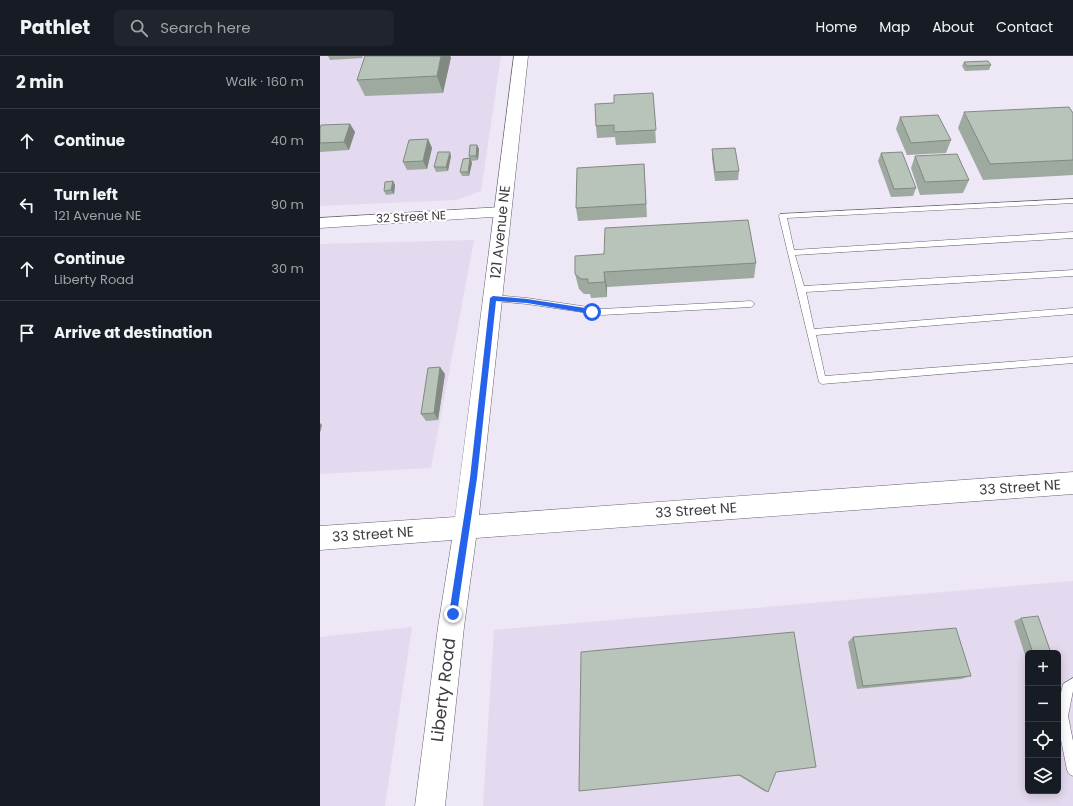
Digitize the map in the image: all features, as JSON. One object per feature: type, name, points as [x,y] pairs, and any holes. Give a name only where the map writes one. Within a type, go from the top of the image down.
[{"type":"street","name":"121 Avenue NE","points":[[466,527],[473,478],[502,212],[521,56]]},
{"type":"street","name":"32 Street NE","points":[[320,223],[502,212]]},
{"type":"street","name":"33 Street NE","points":[[320,538],[1073,483]]},
{"type":"street","name":"Liberty Road","points":[[430,806],[450,628],[466,527]]},
{"type":"lane","points":[[1073,201],[783,216],[822,380],[1073,360]]},
{"type":"lane","points":[[791,253],[1073,235]]},
{"type":"lane","points":[[801,289],[1073,273]]},
{"type":"lane","points":[[493,298],[527,301],[602,312],[751,304]]},
{"type":"lane","points":[[811,332],[1073,311]]},
{"type":"lane","points":[[1073,684],[1067,688],[1062,716],[1073,770]]},
{"type":"shaded area","points":[[320,56],[501,56],[481,191],[456,200],[320,206]]},
{"type":"shaded area","points":[[474,240],[431,468],[320,474],[320,244]]},
{"type":"shaded area","points":[[1073,581],[1073,806],[483,806],[494,630]]},
{"type":"shaded area","points":[[412,627],[385,806],[320,806],[320,637]]},
{"type":"building","points":[[365,56],[441,56],[437,76],[357,80]]},
{"type":"building","points":[[988,61],[991,65],[967,66],[964,62]]},
{"type":"building","points":[[653,93],[656,130],[614,132],[614,125],[596,126],[595,104],[614,103],[614,95]]},
{"type":"building","points":[[1069,107],[1073,113],[1073,160],[990,164],[964,112]]},
{"type":"building","points":[[938,115],[951,140],[911,143],[900,117]]},
{"type":"building","points":[[350,124],[344,142],[320,143],[321,125]]},
{"type":"building","points":[[428,139],[423,161],[403,162],[409,140]]},
{"type":"building","points":[[470,145],[477,145],[476,156],[469,156]]},
{"type":"building","points":[[735,148],[739,171],[715,172],[712,149]]},
{"type":"building","points":[[438,152],[450,152],[446,167],[434,167]]},
{"type":"building","points":[[902,152],[916,188],[894,189],[881,153]]},
{"type":"building","points":[[957,154],[969,180],[925,182],[915,156]]},
{"type":"building","points":[[470,158],[468,172],[460,172],[463,159]]},
{"type":"building","points":[[644,164],[646,204],[576,208],[577,168]]},
{"type":"building","points":[[393,181],[391,190],[384,191],[385,182]]},
{"type":"building","points":[[748,220],[756,263],[604,272],[605,282],[588,283],[588,279],[581,279],[575,274],[575,256],[604,254],[605,228]]},
{"type":"building","points":[[440,367],[434,413],[421,414],[428,368]]},
{"type":"building","points":[[1038,616],[1050,650],[1032,650],[1021,618]]},
{"type":"building","points":[[956,628],[971,676],[863,686],[853,637]]},
{"type":"building","points":[[794,632],[816,767],[776,772],[768,792],[740,775],[579,791],[581,652]]},
{"type":"route","points":[[453,614],[473,478],[493,298],[527,301],[592,312]]}]
